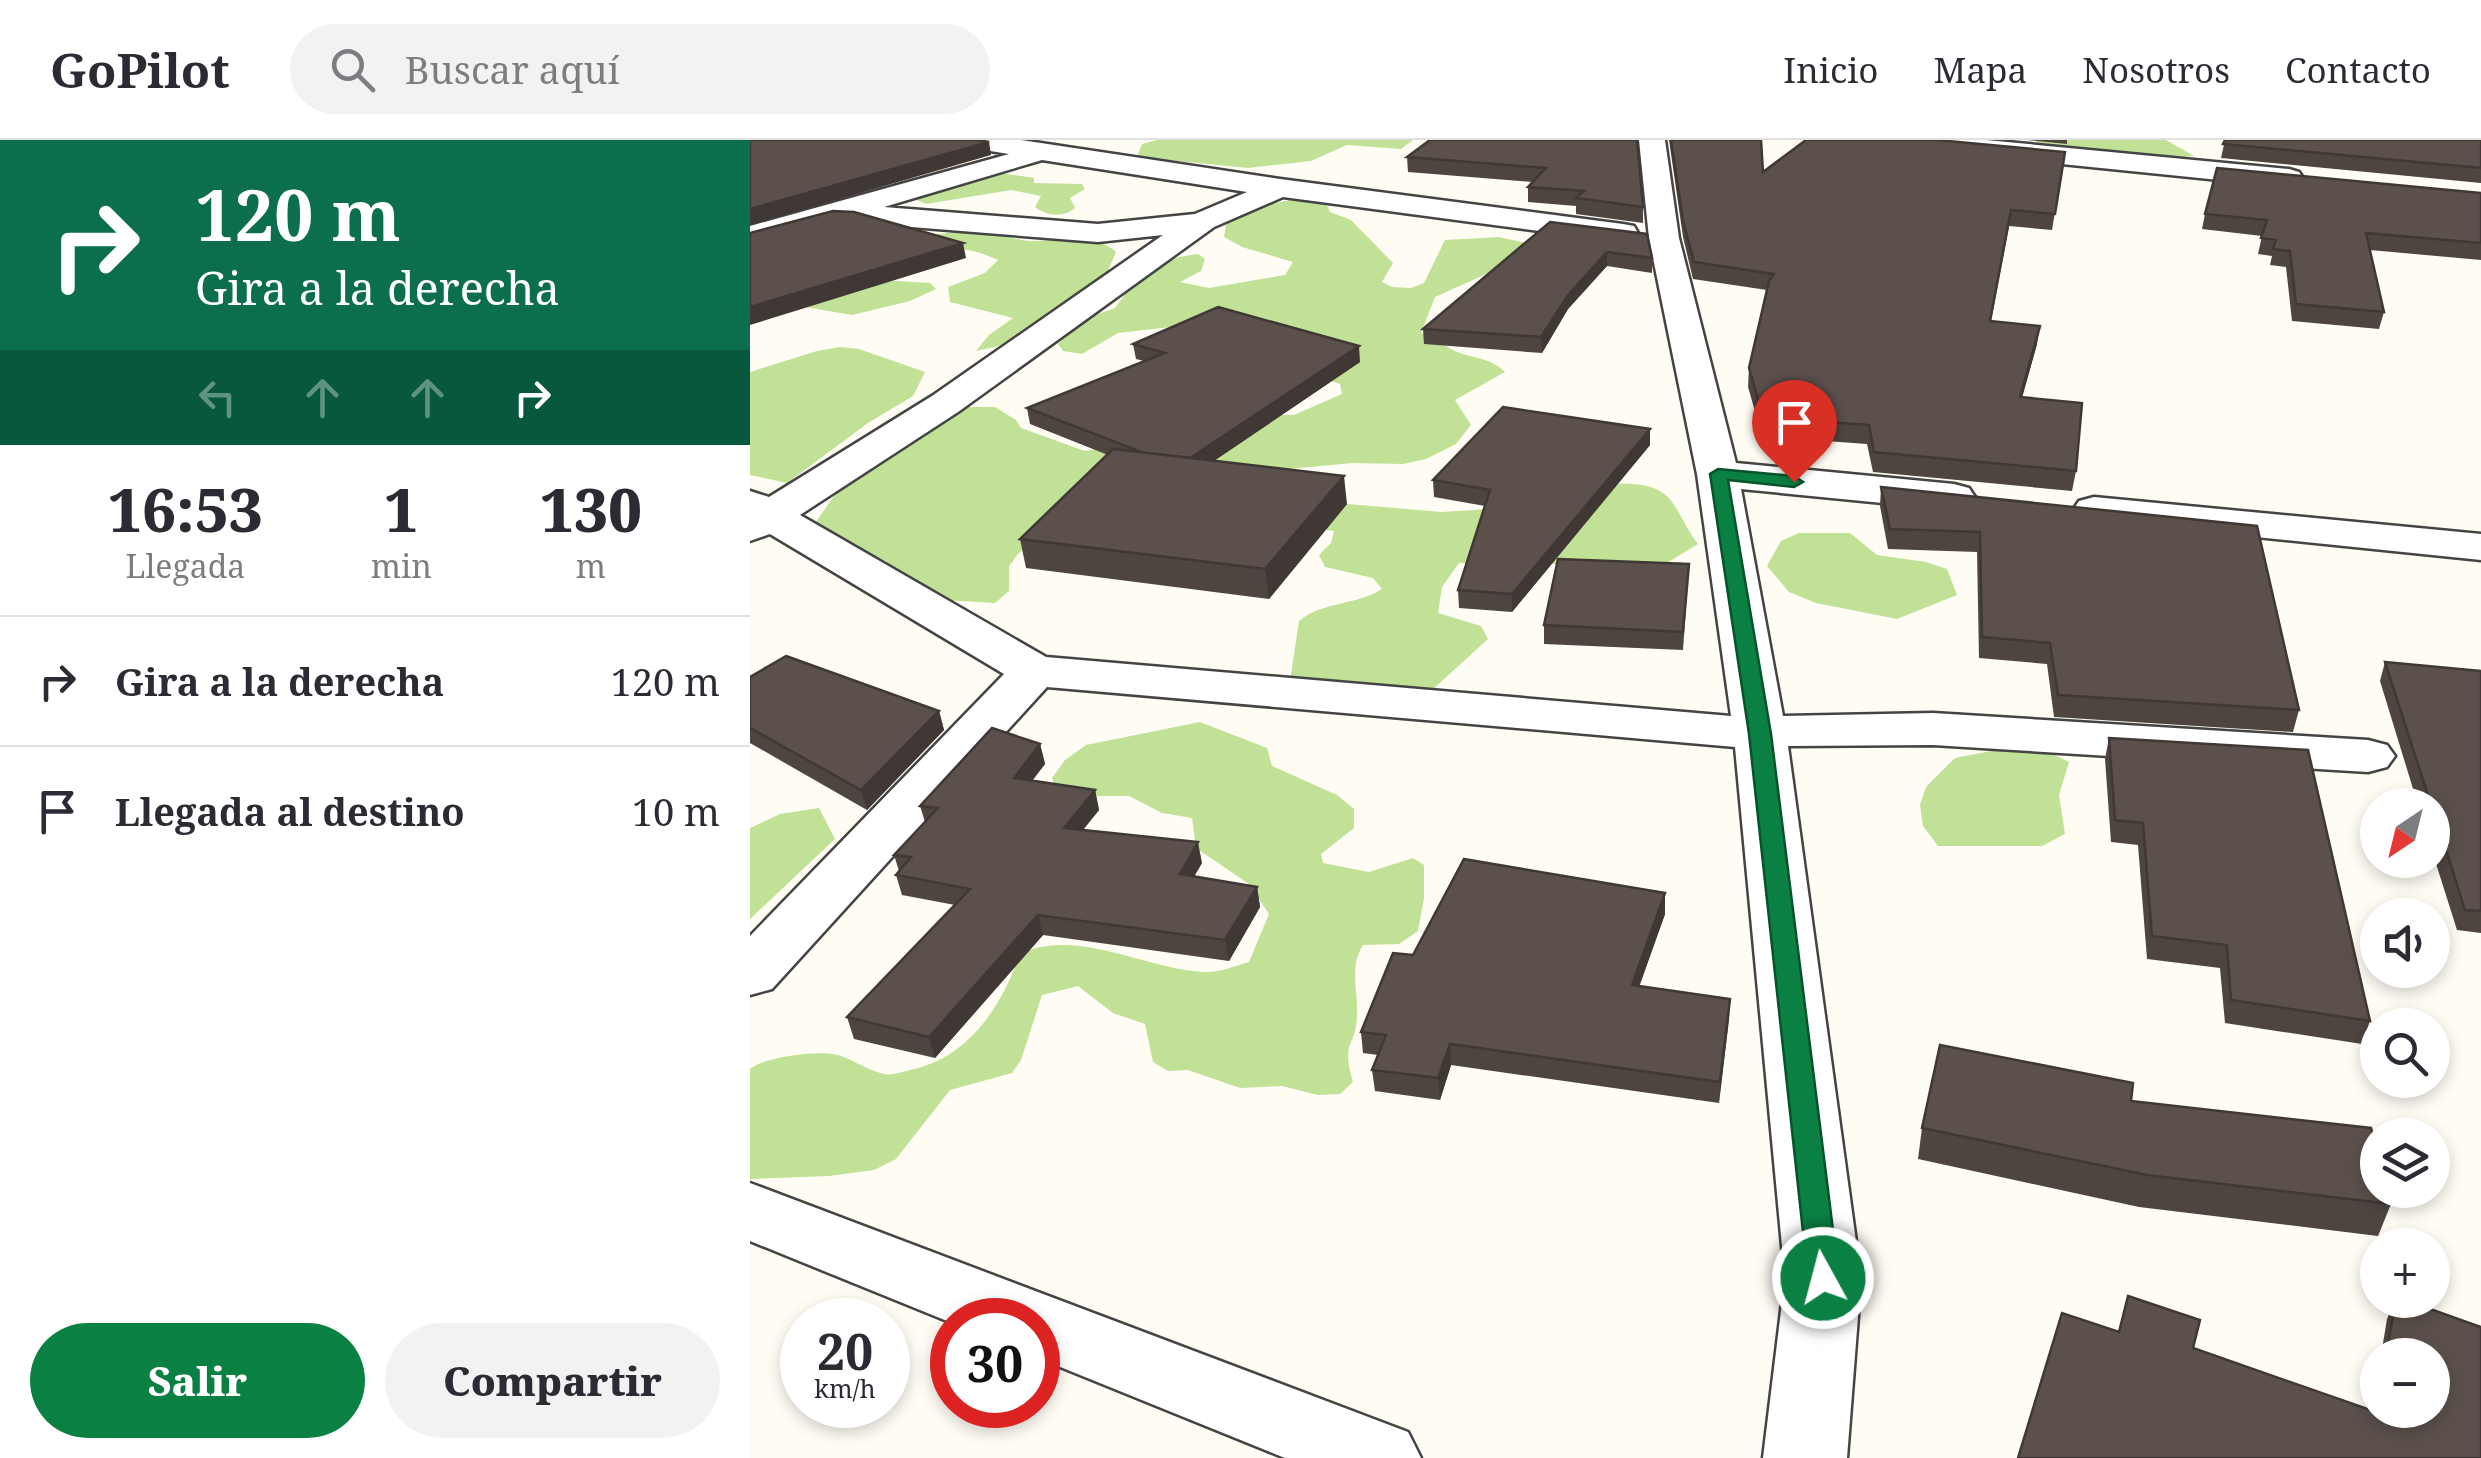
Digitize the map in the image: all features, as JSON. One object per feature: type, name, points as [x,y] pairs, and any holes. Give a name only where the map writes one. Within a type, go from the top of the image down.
[{"type":"street","points":[[968,140],[1280,188],[1664,238]]},
{"type":"street","points":[[1652,140],[1664,238],[1718,474],[1760,734],[1823,1278],[1806,1458]]},
{"type":"street","points":[[1904,140],[2279,168],[2315,180]]},
{"type":"street","points":[[750,236],[1047,152]]},
{"type":"street","points":[[1280,188],[1204,221],[945,404],[756,517],[1034,672],[1760,734],[1804,729],[1932,729],[2368,756]]},
{"type":"street","points":[[840,213],[1098,233],[1143,244],[1150,260]]},
{"type":"street","points":[[1098,233],[1204,221]]},
{"type":"street","points":[[1718,474],[1992,500]]},
{"type":"street","points":[[2050,506],[2481,546]]},
{"type":"street","points":[[750,974],[1034,672]]},
{"type":"street","points":[[750,1211],[972,1298]]},
{"type":"street","points":[[1060,1333],[1379,1458]]},
{"type":"green space","points":[[1157,140],[1413,140],[1401,149],[1347,145],[1311,161],[1248,168],[1137,157],[1142,144]]},
{"type":"green space","points":[[2039,140],[2166,140],[2194,156],[2164,158],[2031,144]]},
{"type":"green space","points":[[995,172],[1034,178],[1034,183],[1082,184],[1085,189],[1070,198],[1075,208],[1060,214],[1035,207],[1041,196],[1011,190],[926,204],[917,200],[934,190]]},
{"type":"green space","points":[[1291,200],[1325,201],[1330,212],[1351,220],[1393,263],[1382,282],[1392,287],[1411,288],[1424,283],[1445,240],[1499,237],[1530,244],[1504,266],[1435,297],[1421,333],[1505,372],[1455,400],[1471,425],[1456,444],[1426,459],[1403,464],[1353,463],[1257,472],[1062,521],[1018,554],[1009,566],[1009,591],[995,603],[942,600],[905,583],[886,561],[823,535],[813,526],[841,486],[874,460],[904,448],[962,407],[995,407],[1016,420],[1021,428],[1085,451],[1273,415],[1294,415],[1342,394],[1340,384],[1179,326],[1118,333],[1082,354],[1063,351],[1058,344],[1081,320],[1115,308],[1140,274],[1179,257],[1198,254],[1205,259],[1201,271],[1180,282],[1209,288],[1285,275],[1293,262],[1242,247],[1224,237],[1228,213]]},
{"type":"green space","points":[[966,231],[1033,241],[1082,239],[1116,252],[1108,271],[999,346],[976,351],[989,335],[1013,318],[950,302],[948,287],[985,273],[998,260],[963,249],[937,252],[879,280],[930,283],[936,289],[910,301],[852,315],[805,307],[750,255]]},
{"type":"green space","points":[[840,347],[859,349],[925,372],[913,396],[868,423],[787,483],[750,475],[750,372]]},
{"type":"green space","points":[[1595,484],[1636,484],[1657,489],[1672,502],[1698,544],[1667,563],[1642,565],[1459,563],[1442,587],[1438,613],[1481,626],[1488,639],[1431,691],[1290,681],[1299,621],[1318,610],[1382,589],[1373,578],[1325,567],[1319,555],[1331,543],[1334,531],[1287,525],[1323,506],[1348,504],[1441,512],[1489,509]]},
{"type":"green space","points":[[1799,533],[1850,533],[1877,555],[1947,569],[1957,595],[1897,619],[1816,603],[1789,592],[1767,566],[1781,541]]},
{"type":"green space","points":[[1200,722],[1267,748],[1272,766],[1337,795],[1354,809],[1354,828],[1321,854],[1323,863],[1369,872],[1413,858],[1424,865],[1418,931],[1399,944],[1363,945],[1359,953],[1355,970],[1356,1025],[1348,1058],[1353,1082],[1340,1094],[1318,1095],[1282,1086],[1240,1088],[1188,1070],[1168,1071],[1153,1062],[1145,1024],[1113,1013],[1078,986],[1042,995],[1021,1060],[1012,1073],[950,1090],[896,1159],[874,1170],[750,1179],[750,1069],[766,1061],[825,1053],[888,1074],[934,1062],[952,1053],[981,1026],[1004,992],[1020,954],[1042,947],[1087,947],[1204,972],[1249,962],[1269,914],[1249,884],[1196,848],[1192,818],[1162,813],[1129,796],[1078,796],[1055,786],[1052,778],[1065,760],[1086,745]]},
{"type":"green space","points":[[2012,747],[2042,749],[2069,762],[2059,795],[2065,834],[2042,846],[1938,846],[1923,826],[1920,805],[1926,787],[1955,758]]},
{"type":"green space","points":[[819,808],[835,839],[750,919],[750,828],[780,814]]},
{"type":"building","points":[[750,140],[977,140],[989,142],[750,209]]},
{"type":"building","points":[[1430,140],[1637,140],[1643,207],[1576,198],[1584,191],[1528,187],[1546,168],[1407,157]]},
{"type":"building","points":[[1671,140],[1761,140],[1763,172],[1806,140],[1937,140],[2065,152],[2055,214],[2011,210],[1990,321],[2040,326],[2020,397],[2082,403],[2076,471],[1874,452],[1869,425],[1772,418],[1760,406],[1749,368],[1769,281],[1774,274],[1694,262],[1683,221]]},
{"type":"building","points":[[2225,140],[2481,140],[2481,168],[2223,144]]},
{"type":"building","points":[[2217,168],[2481,193],[2481,243],[2366,233],[2384,312],[2296,304],[2290,251],[2273,249],[2276,240],[2261,238],[2267,220],[2205,214]]},
{"type":"building","points":[[833,211],[854,212],[963,243],[750,307],[750,233]]},
{"type":"building","points":[[1550,222],[1647,234],[1652,258],[1607,252],[1568,295],[1541,337],[1423,329]]},
{"type":"building","points":[[1218,307],[1359,346],[1190,458],[1144,453],[1027,408],[1165,353],[1133,344]]},
{"type":"building","points":[[1503,407],[1650,429],[1512,594],[1458,590],[1490,490],[1433,480]]},
{"type":"building","points":[[1113,449],[1344,476],[1265,569],[1020,539]]},
{"type":"building","points":[[1881,487],[2257,526],[2299,710],[2058,695],[2050,643],[1982,637],[1980,532],[1890,529]]},
{"type":"building","points":[[1558,559],[1689,564],[1683,632],[1544,625]]},
{"type":"building","points":[[786,656],[939,711],[861,790],[750,728],[750,677]]},
{"type":"building","points":[[2385,662],[2481,671],[2481,911],[2465,910],[2450,862],[2450,788],[2426,788]]},
{"type":"building","points":[[992,728],[1040,744],[1014,778],[1095,790],[1064,828],[1198,842],[1180,874],[1257,887],[1225,940],[1038,915],[929,1037],[847,1017],[970,889],[896,875],[911,857],[894,855],[938,808],[920,806]]},
{"type":"building","points":[[2109,738],[2308,750],[2367,1008],[2360,1008],[2360,1019],[2231,1000],[2227,945],[2152,936],[2143,823],[2115,820]]},
{"type":"building","points":[[1464,859],[1665,893],[1632,985],[1730,999],[1720,1082],[1450,1044],[1438,1078],[1372,1070],[1386,1035],[1361,1032],[1393,953],[1413,955]]},
{"type":"building","points":[[1940,1045],[2133,1083],[2131,1101],[2360,1127],[2360,1200],[2147,1175],[1922,1128]]},
{"type":"building","points":[[2128,1296],[2200,1320],[2193,1348],[2360,1406],[2360,1428],[2450,1428],[2450,1338],[2389,1338],[2393,1318],[2450,1316],[2481,1327],[2481,1458],[2018,1458],[2062,1313],[2119,1332]]},
{"type":"route","points":[[1794,482],[1718,474],[1760,734],[1823,1278]]}]
